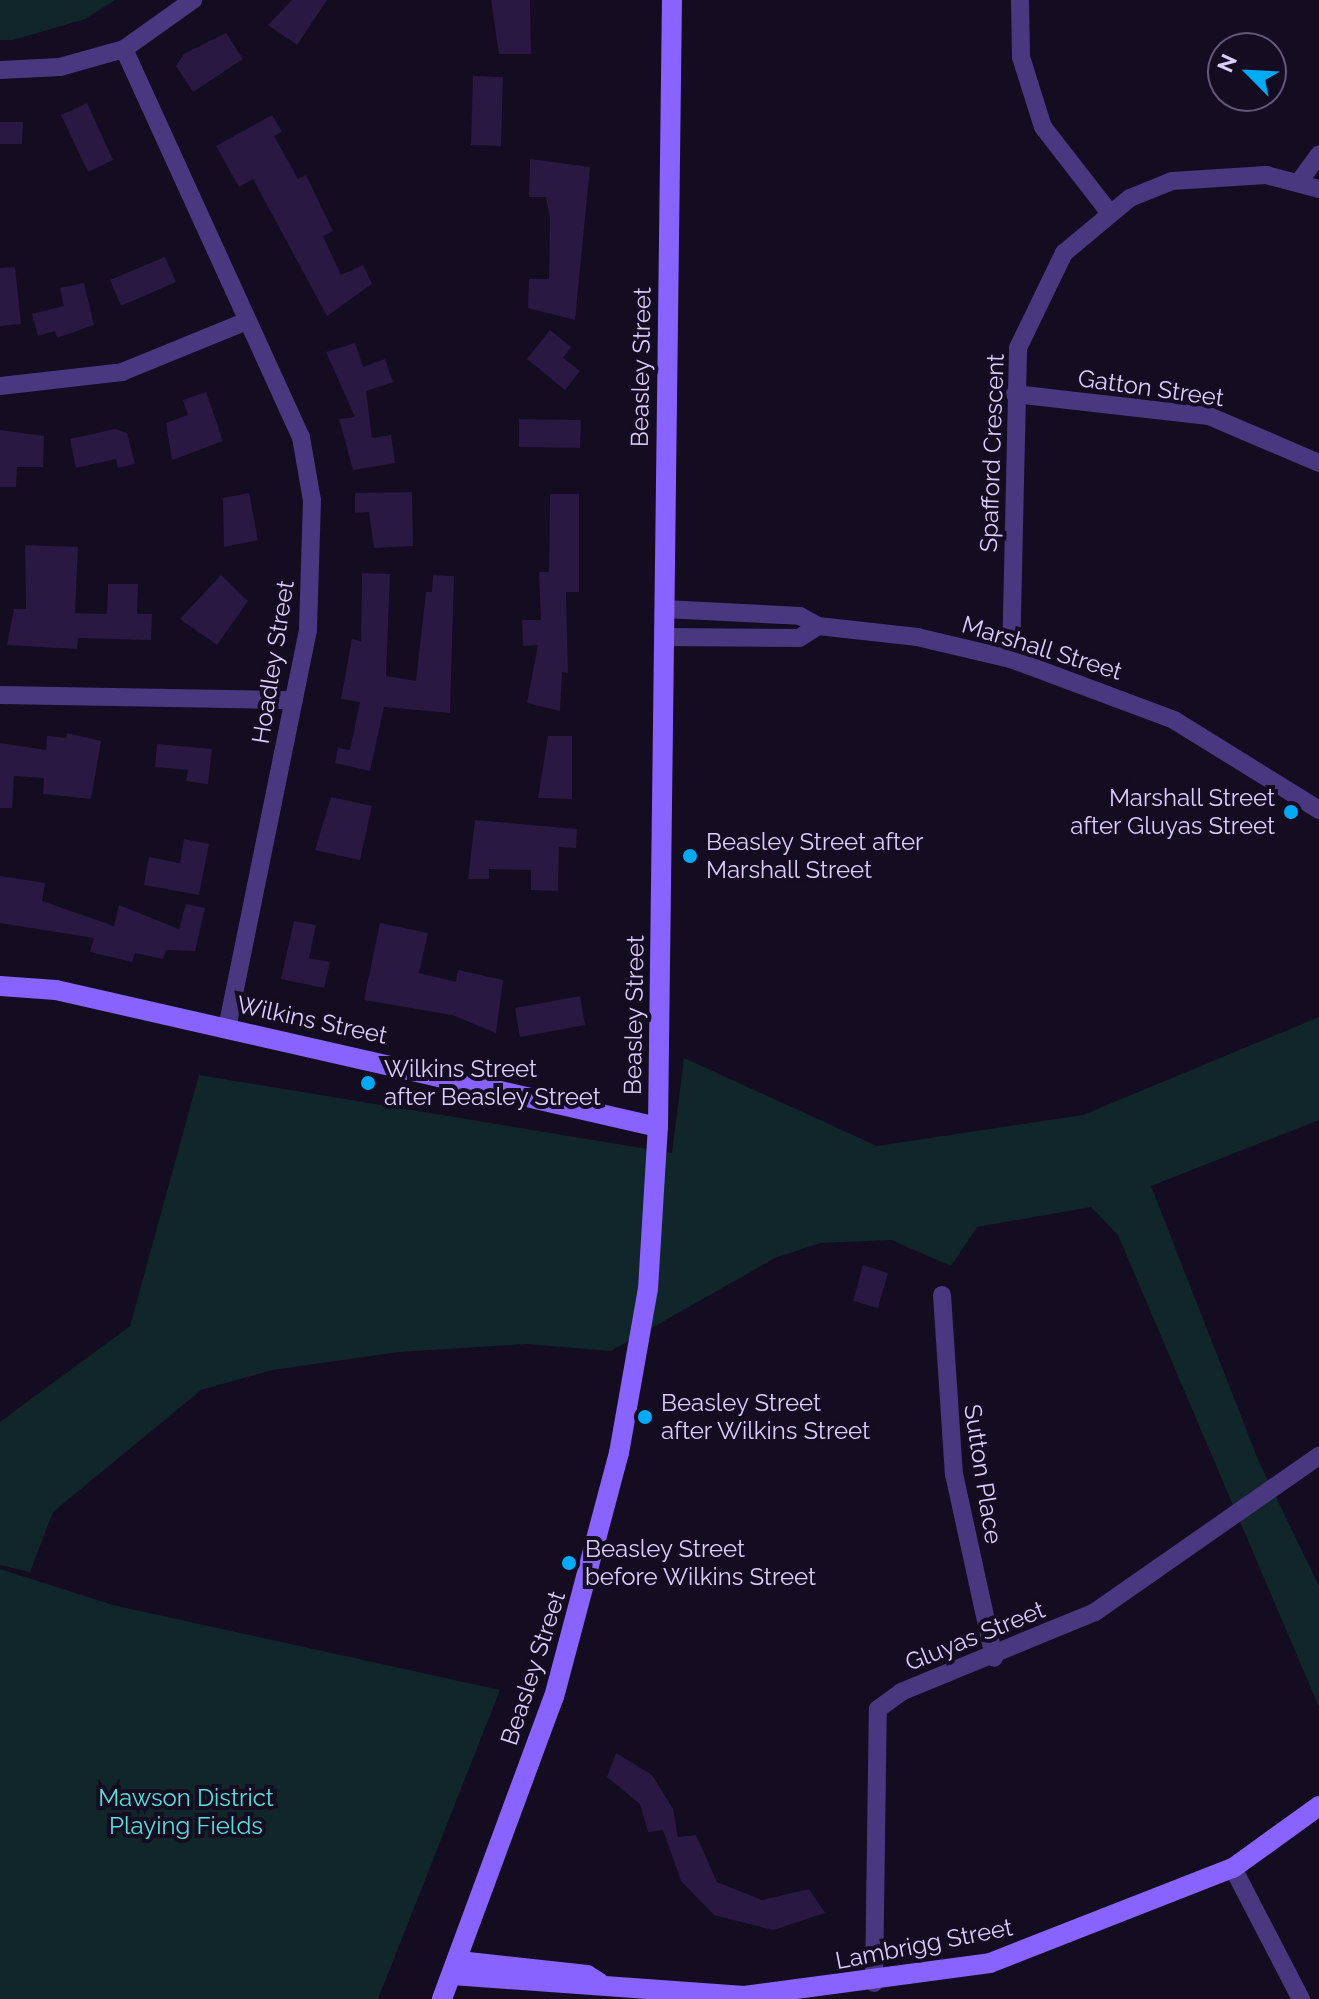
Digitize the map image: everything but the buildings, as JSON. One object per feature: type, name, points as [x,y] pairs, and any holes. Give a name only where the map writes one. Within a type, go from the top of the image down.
[{"type":"main road","name":"Beasley Street","points":[[442,1999],[554,1697],[596,1553],[648,1289],[658,1127],[672,0]]},
{"type":"main road","name":"Wilkins Street","points":[[0,986],[56,990],[658,1127]]},
{"type":"main road","name":"Lambrigg Street","points":[[456,1968],[584,1989],[600,1983],[744,1997],[874,1983],[990,1963],[1049,1944],[1233,1868],[1319,1806]]},
{"type":"street","points":[[0,70],[60,67],[124,49],[193,0]]},
{"type":"street","points":[[1020,0],[1021,57],[1043,127],[1109,212]]},
{"type":"street","name":"Hoadley Street","points":[[124,49],[301,437],[312,501],[308,630],[227,1028]]},
{"type":"street","points":[[1299,182],[1319,154]]},
{"type":"street","name":"Spafford Crescent","points":[[1011,659],[1018,348],[1043,286],[1064,253],[1109,212],[1172,181],[1221,174],[1299,182],[1319,189]]},
{"type":"street","points":[[0,386],[122,372],[247,321]]},
{"type":"street","name":"Gatton Street","points":[[1015,394],[1209,416],[1255,430],[1319,463]]},
{"type":"street","name":"Marshall Street","points":[[664,609],[800,616],[818,626],[917,637],[1011,659],[1174,720],[1319,810]]},
{"type":"street","name":"Marshall Street","points":[[664,637],[799,638],[818,626]]},
{"type":"street","points":[[0,695],[294,700]]},
{"type":"street","name":"Sutton Place","points":[[942,1295],[954,1474],[994,1658]]},
{"type":"street","name":"Gluyas Street","points":[[874,1983],[878,1709],[901,1692],[994,1658],[1152,1577],[1319,1456]]},
{"type":"street","points":[[1233,1868],[1301,1999]]},
{"type":"green space","points":[[0,0],[115,0],[85,19],[13,40],[0,40]]},
{"type":"green space","points":[[1319,1017],[1319,1120],[1151,1186],[1259,1462],[1319,1586],[1319,1707],[1118,1235],[1091,1207],[977,1227],[951,1266],[891,1240],[820,1243],[775,1258],[611,1351],[526,1344],[399,1352],[272,1370],[201,1390],[53,1512],[30,1572],[0,1565],[0,1422],[130,1326],[199,1075],[672,1153],[684,1058],[877,1146],[1083,1115]]},
{"type":"green space","name":"Mawson District Playing Fields","points":[[0,1569],[113,1605],[500,1690],[378,1999],[0,1999]]},
{"type":"place","name":"Marshall Street after Gluyas Street","points":[[1291,812]]},
{"type":"place","name":"Beasley Street after Marshall Street","points":[[690,856]]},
{"type":"place","name":"Wilkins Street after Beasley Street","points":[[368,1083]]},
{"type":"place","name":"Beasley Street after Wilkins Street","points":[[645,1417]]},
{"type":"place","name":"Beasley Street before Wilkins Street","points":[[569,1563]]}]
